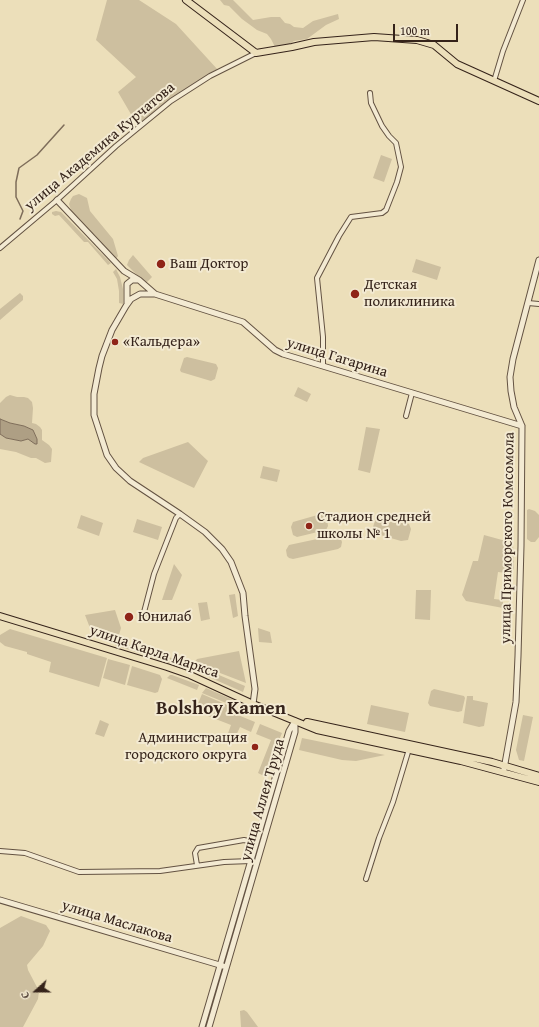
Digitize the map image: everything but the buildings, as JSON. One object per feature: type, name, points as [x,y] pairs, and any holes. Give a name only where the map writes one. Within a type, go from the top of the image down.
[{"type":"main road","points":[[186,0],[256,53]]},
{"type":"main road","name":"улица Академика Курчатова","points":[[256,53],[279,50],[314,42],[374,37],[404,38],[429,42],[434,44],[448,58],[469,70],[539,101]]},
{"type":"main road","name":"улица Карла Маркса","points":[[0,616],[167,667],[218,687],[253,704],[317,730],[539,776]]},
{"type":"main road","name":"улица Карла Маркса","points":[[296,721],[362,733],[504,769],[539,782]]},
{"type":"street","points":[[494,81],[503,51],[523,0]]},
{"type":"street","name":"улица Академика Курчатова","points":[[0,248],[57,200],[94,165],[171,102],[210,76],[256,53]]},
{"type":"street","points":[[323,366],[323,337],[317,278],[339,236],[351,217],[386,210],[401,167],[396,143],[382,126],[371,103],[370,93]]},
{"type":"street","points":[[57,200],[124,271],[140,281],[155,294]]},
{"type":"street","name":"улица Приморского Комсомола","points":[[504,769],[515,709],[518,677],[522,426],[514,407],[510,377],[513,359],[539,260]]},
{"type":"street","points":[[124,271],[128,298],[126,306]]},
{"type":"street","points":[[140,281],[132,280],[127,284],[127,288],[131,295],[155,294]]},
{"type":"street","points":[[140,281],[143,289],[139,295],[131,299],[126,306],[112,330],[102,356],[95,388],[94,415],[105,451],[111,462],[130,481],[205,532],[222,549],[231,562],[243,593],[256,689],[253,704]]},
{"type":"street","name":"улица Гагарина","points":[[155,294],[243,322],[275,350],[283,354],[522,426]]},
{"type":"street","points":[[528,303],[539,304]]},
{"type":"street","points":[[406,416],[412,393]]},
{"type":"street","points":[[143,616],[154,574],[176,518],[180,514]]},
{"type":"street","name":"улица Аллея Труда","points":[[202,1027],[289,730],[296,721]]},
{"type":"street","name":"улица Аллея Труда","points":[[209,1027],[296,732],[296,721]]},
{"type":"street","points":[[366,879],[378,838],[393,802],[409,749]]},
{"type":"street","points":[[197,865],[195,853],[198,848],[244,840],[256,843]]},
{"type":"street","name":"улица Аллея Труда","points":[[0,851],[24,852],[79,872],[160,871],[224,862],[251,861]]},
{"type":"street","points":[[222,867],[224,862]]},
{"type":"street","name":"улица Маслакова","points":[[0,900],[227,967]]},
{"type":"shaded area","points":[[107,0],[139,0],[176,24],[218,70],[200,80],[139,128],[118,92],[136,77],[96,40]]},
{"type":"shaded area","points":[[220,0],[233,0],[253,20],[280,17],[285,23],[294,27],[303,28],[313,21],[338,14],[339,19],[326,25],[307,39],[294,41],[285,47],[275,47],[267,34],[257,30],[242,19],[229,6],[224,5]]},
{"type":"shaded area","points":[[381,155],[392,159],[384,182],[373,178]]},
{"type":"shaded area","points":[[79,194],[87,198],[90,211],[113,239],[118,256],[116,259],[71,210],[69,204],[71,199],[73,196]]},
{"type":"shaded area","points":[[52,212],[61,212],[111,263],[108,265],[88,242],[84,242],[59,215],[55,216],[52,214]]},
{"type":"shaded area","points":[[133,255],[152,277],[147,282],[142,280],[127,265]]},
{"type":"shaded area","points":[[416,259],[441,267],[437,280],[412,272]]},
{"type":"shaded area","points":[[116,269],[123,289],[123,304],[119,303],[117,279],[113,272]]},
{"type":"shaded area","points":[[20,293],[23,296],[23,300],[0,320],[0,309]]},
{"type":"shaded area","points":[[187,357],[216,364],[218,368],[215,379],[211,381],[181,372],[180,370],[184,358]]},
{"type":"shaded area","points":[[298,387],[311,394],[307,402],[294,396]]},
{"type":"shaded area","points":[[10,395],[28,398],[32,402],[32,423],[40,427],[42,430],[42,440],[52,449],[51,462],[45,463],[36,458],[31,458],[16,452],[0,449],[0,434],[6,438],[21,441],[28,439],[37,443],[33,430],[0,419],[0,403]]},
{"type":"shaded area","points":[[0,419],[33,430],[37,439],[37,444],[28,439],[21,441],[6,438],[0,434]]},
{"type":"shaded area","points":[[366,427],[380,429],[370,473],[358,470]]},
{"type":"shaded area","points":[[188,442],[208,461],[194,488],[139,462],[143,458]]},
{"type":"shaded area","points":[[263,466],[280,470],[277,482],[260,478]]},
{"type":"shaded area","points":[[529,509],[535,511],[539,515],[539,537],[535,542],[531,542],[527,539],[527,510]]},
{"type":"shaded area","name":"Стадион средней школы № 1","points":[[321,514],[327,519],[328,526],[326,530],[297,537],[293,535],[291,527],[293,522]]},
{"type":"shaded area","points":[[81,515],[103,523],[99,536],[77,528]]},
{"type":"shaded area","points":[[382,515],[409,524],[411,529],[408,540],[401,541],[377,534],[373,527],[376,518]]},
{"type":"shaded area","points":[[137,519],[162,527],[158,540],[133,532]]},
{"type":"shaded area","points":[[336,535],[340,537],[342,542],[341,547],[338,549],[293,559],[287,556],[286,550],[289,545]]},
{"type":"shaded area","points":[[484,535],[513,543],[514,569],[507,573],[498,572],[494,599],[503,600],[503,608],[466,601],[462,595],[473,561],[478,561]]},
{"type":"shaded area","points":[[174,564],[182,575],[172,600],[162,600]]},
{"type":"shaded area","points":[[416,590],[431,590],[430,620],[415,619]]},
{"type":"shaded area","points":[[235,594],[238,616],[233,618],[229,595]]},
{"type":"shaded area","points":[[207,602],[210,619],[201,621],[198,603]]},
{"type":"shaded area","points":[[115,610],[121,628],[119,635],[112,636],[90,628],[85,615]]},
{"type":"shaded area","points":[[258,628],[270,632],[272,643],[259,642]]},
{"type":"shaded area","points":[[10,629],[107,658],[99,687],[49,672],[51,662],[27,654],[27,652],[5,646],[0,642],[0,635]]},
{"type":"shaded area","points":[[116,641],[178,660],[169,663],[115,645]]},
{"type":"shaded area","points":[[239,651],[246,683],[194,663],[197,659]]},
{"type":"shaded area","points":[[108,659],[130,665],[125,685],[103,678]]},
{"type":"shaded area","points":[[188,662],[245,686],[243,692],[186,667]]},
{"type":"shaded area","points":[[132,666],[160,675],[162,679],[158,692],[155,693],[127,685]]},
{"type":"shaded area","points":[[170,675],[199,685],[197,690],[167,678]]},
{"type":"shaded area","points":[[206,688],[238,702],[236,707],[202,693]]},
{"type":"shaded area","points":[[434,689],[464,696],[465,698],[462,711],[458,712],[430,706],[428,703],[431,691]]},
{"type":"shaded area","points":[[202,694],[234,708],[233,713],[255,722],[251,732],[240,727],[233,742],[226,739],[231,725],[195,711]]},
{"type":"shaded area","points":[[467,696],[473,696],[473,700],[488,703],[484,726],[479,727],[463,723]]},
{"type":"shaded area","points":[[371,705],[409,713],[405,732],[367,724]]},
{"type":"shaded area","points":[[523,715],[533,717],[524,761],[519,760],[516,750]]},
{"type":"shaded area","points":[[100,720],[109,724],[104,737],[95,734]]},
{"type":"shaded area","points":[[260,724],[282,733],[264,776],[258,773],[271,740],[256,734]]},
{"type":"shaded area","points":[[302,738],[385,755],[356,761],[342,760],[299,750]]},
{"type":"shaded area","points":[[21,916],[46,925],[50,931],[43,946],[27,965],[39,991],[38,999],[23,1027],[0,1027],[0,928]]},
{"type":"shaded area","points":[[244,1010],[258,1027],[241,1027],[240,1011]]},
{"type":"waterway","points":[[20,219],[23,211],[16,197],[16,182],[19,168],[37,155],[64,125]]},
{"type":"place","name":"Ваш Доктор","points":[[161,264]]},
{"type":"place","name":"Детская поликлиника","points":[[355,294]]},
{"type":"place","name":"«Кальдера»","points":[[115,342]]},
{"type":"place","name":"Стадион средней школы № 1","points":[[309,526]]},
{"type":"place","name":"Юнилаб","points":[[129,617]]},
{"type":"place","name":"Администрация городского округа","points":[[255,747]]},
{"type":"district","name":"Bolshoy Kamen","points":[[221,709]]}]
